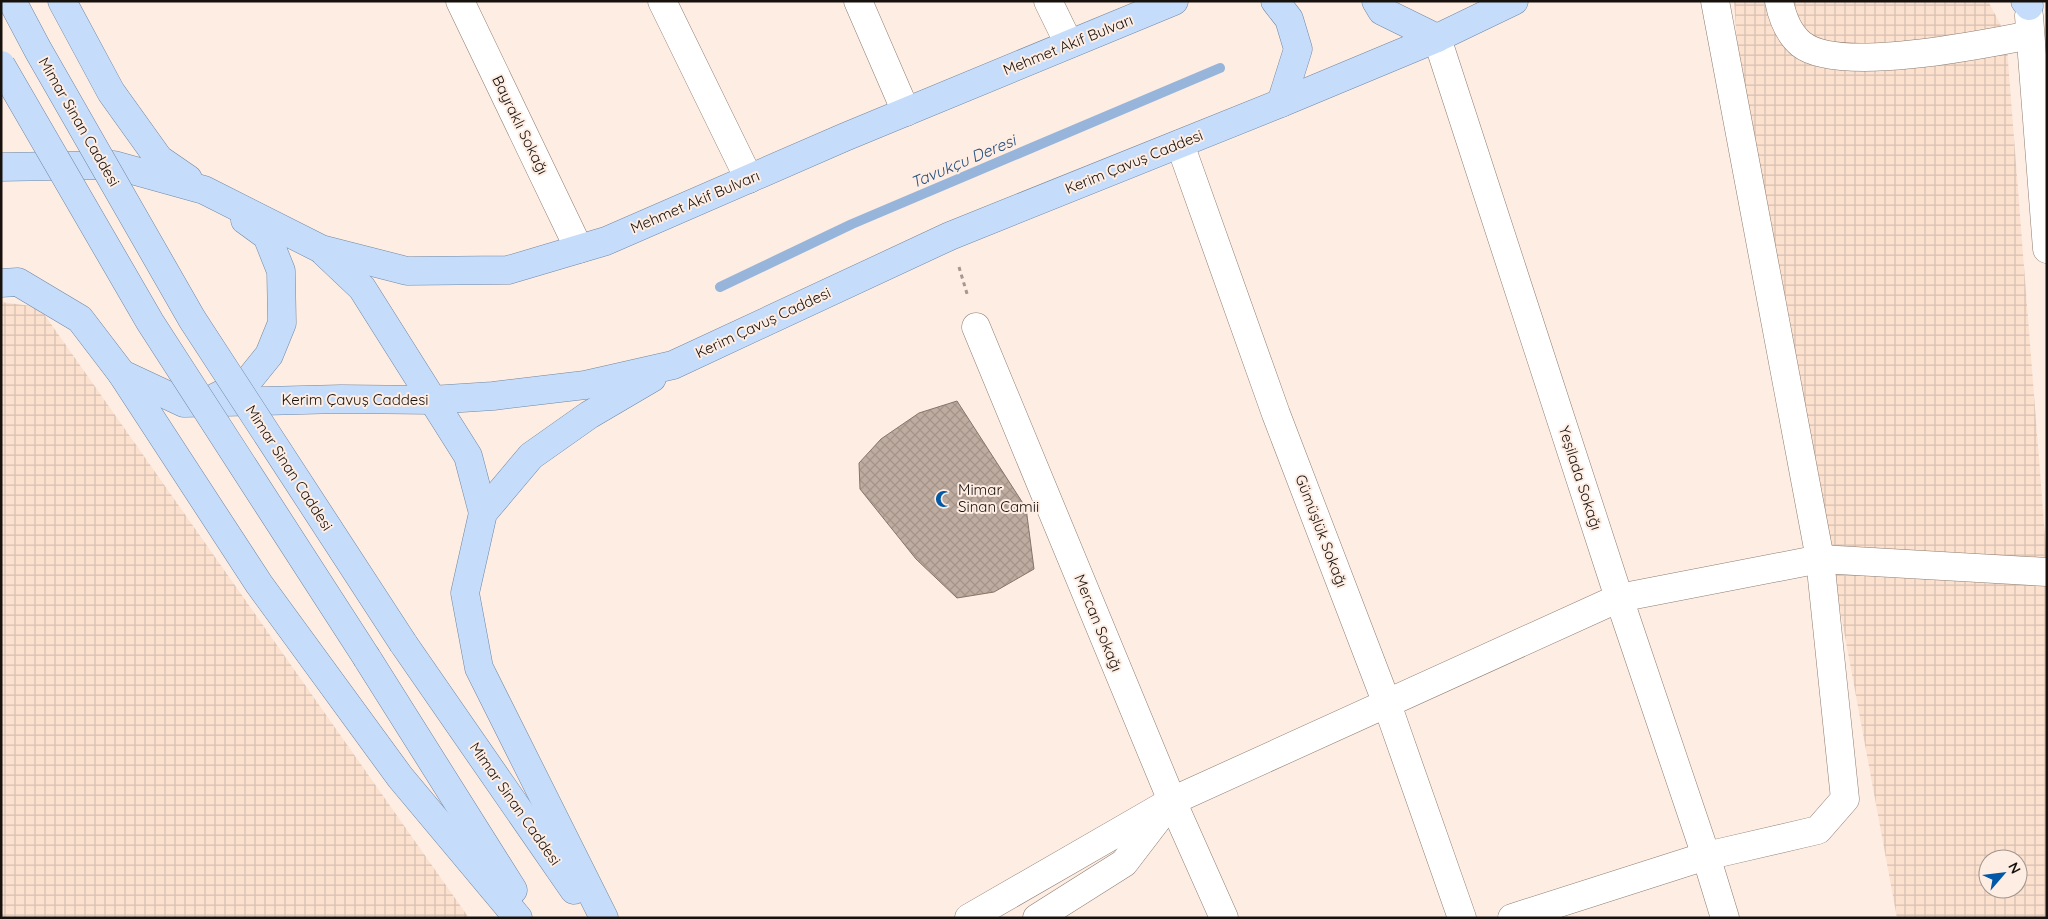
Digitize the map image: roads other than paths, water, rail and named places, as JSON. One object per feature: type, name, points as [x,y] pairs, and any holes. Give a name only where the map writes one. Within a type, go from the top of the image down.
[{"type":"main road","name":"Mimar Sinan Caddesi","points":[[12,1],[38,50],[192,319],[404,643],[594,918]]},
{"type":"main road","points":[[62,1],[111,92],[159,159],[267,236],[281,271],[282,323],[269,355],[248,381],[209,401]]},
{"type":"main road","name":"Mehmet Akif Bulvarı","points":[[204,190],[321,249],[407,271],[508,270],[606,241],[906,112],[1174,1]]},
{"type":"main road","points":[[1275,1],[1290,19],[1298,49],[1281,103]]},
{"type":"main road","points":[[1376,1],[1382,11],[1437,38]]},
{"type":"main road","name":"Kerim Çavuş Caddesi","points":[[1,283],[18,282],[80,319],[122,374],[184,403],[209,401],[432,400],[493,396],[585,385],[673,365],[950,236],[1437,38],[1514,1]]},
{"type":"main road","points":[[1,65],[150,322],[368,658],[530,918]]},
{"type":"main road","points":[[1,167],[114,165],[204,190]]},
{"type":"main road","points":[[321,249],[362,288],[468,456],[483,513]]},
{"type":"main road","points":[[604,918],[479,668],[465,593],[483,513],[531,456],[589,415],[673,365]]},
{"type":"main road","points":[[122,374],[259,584],[400,777],[518,918]]},
{"type":"street","name":"Bayraklı Sokağı","points":[[460,1],[579,249]]},
{"type":"street","points":[[662,1],[749,179]]},
{"type":"street","points":[[858,1],[906,112]]},
{"type":"street","points":[[1048,1],[1069,44]]},
{"type":"street","points":[[1512,918],[1706,856],[1818,830],[1845,800],[1820,559],[1715,1]]},
{"type":"street","points":[[1779,1],[1782,16],[1802,45],[1840,56],[1890,56],[1954,50],[2030,35]]},
{"type":"street","points":[[2027,3],[2047,249]]},
{"type":"street","name":"Yeşilada Sokağı","points":[[1437,38],[1619,598],[1706,856],[1724,918]]},
{"type":"street","name":"Gümüşlük Sokağı","points":[[1180,144],[1276,414],[1387,704],[1462,918]]},
{"type":"street","name":"Mercan Sokağı","points":[[976,327],[1172,801],[1224,918]]},
{"type":"street","points":[[969,918],[1172,801],[1619,598],[1820,559],[2047,572]]},
{"type":"street","points":[[1036,918],[1124,864],[1172,801]]},
{"type":"waterway","name":"Tavukçu Deresi","points":[[720,287],[852,224],[1220,68]]},
{"type":"place","name":"Mimar Sinan Camii","points":[[944,499]]}]
